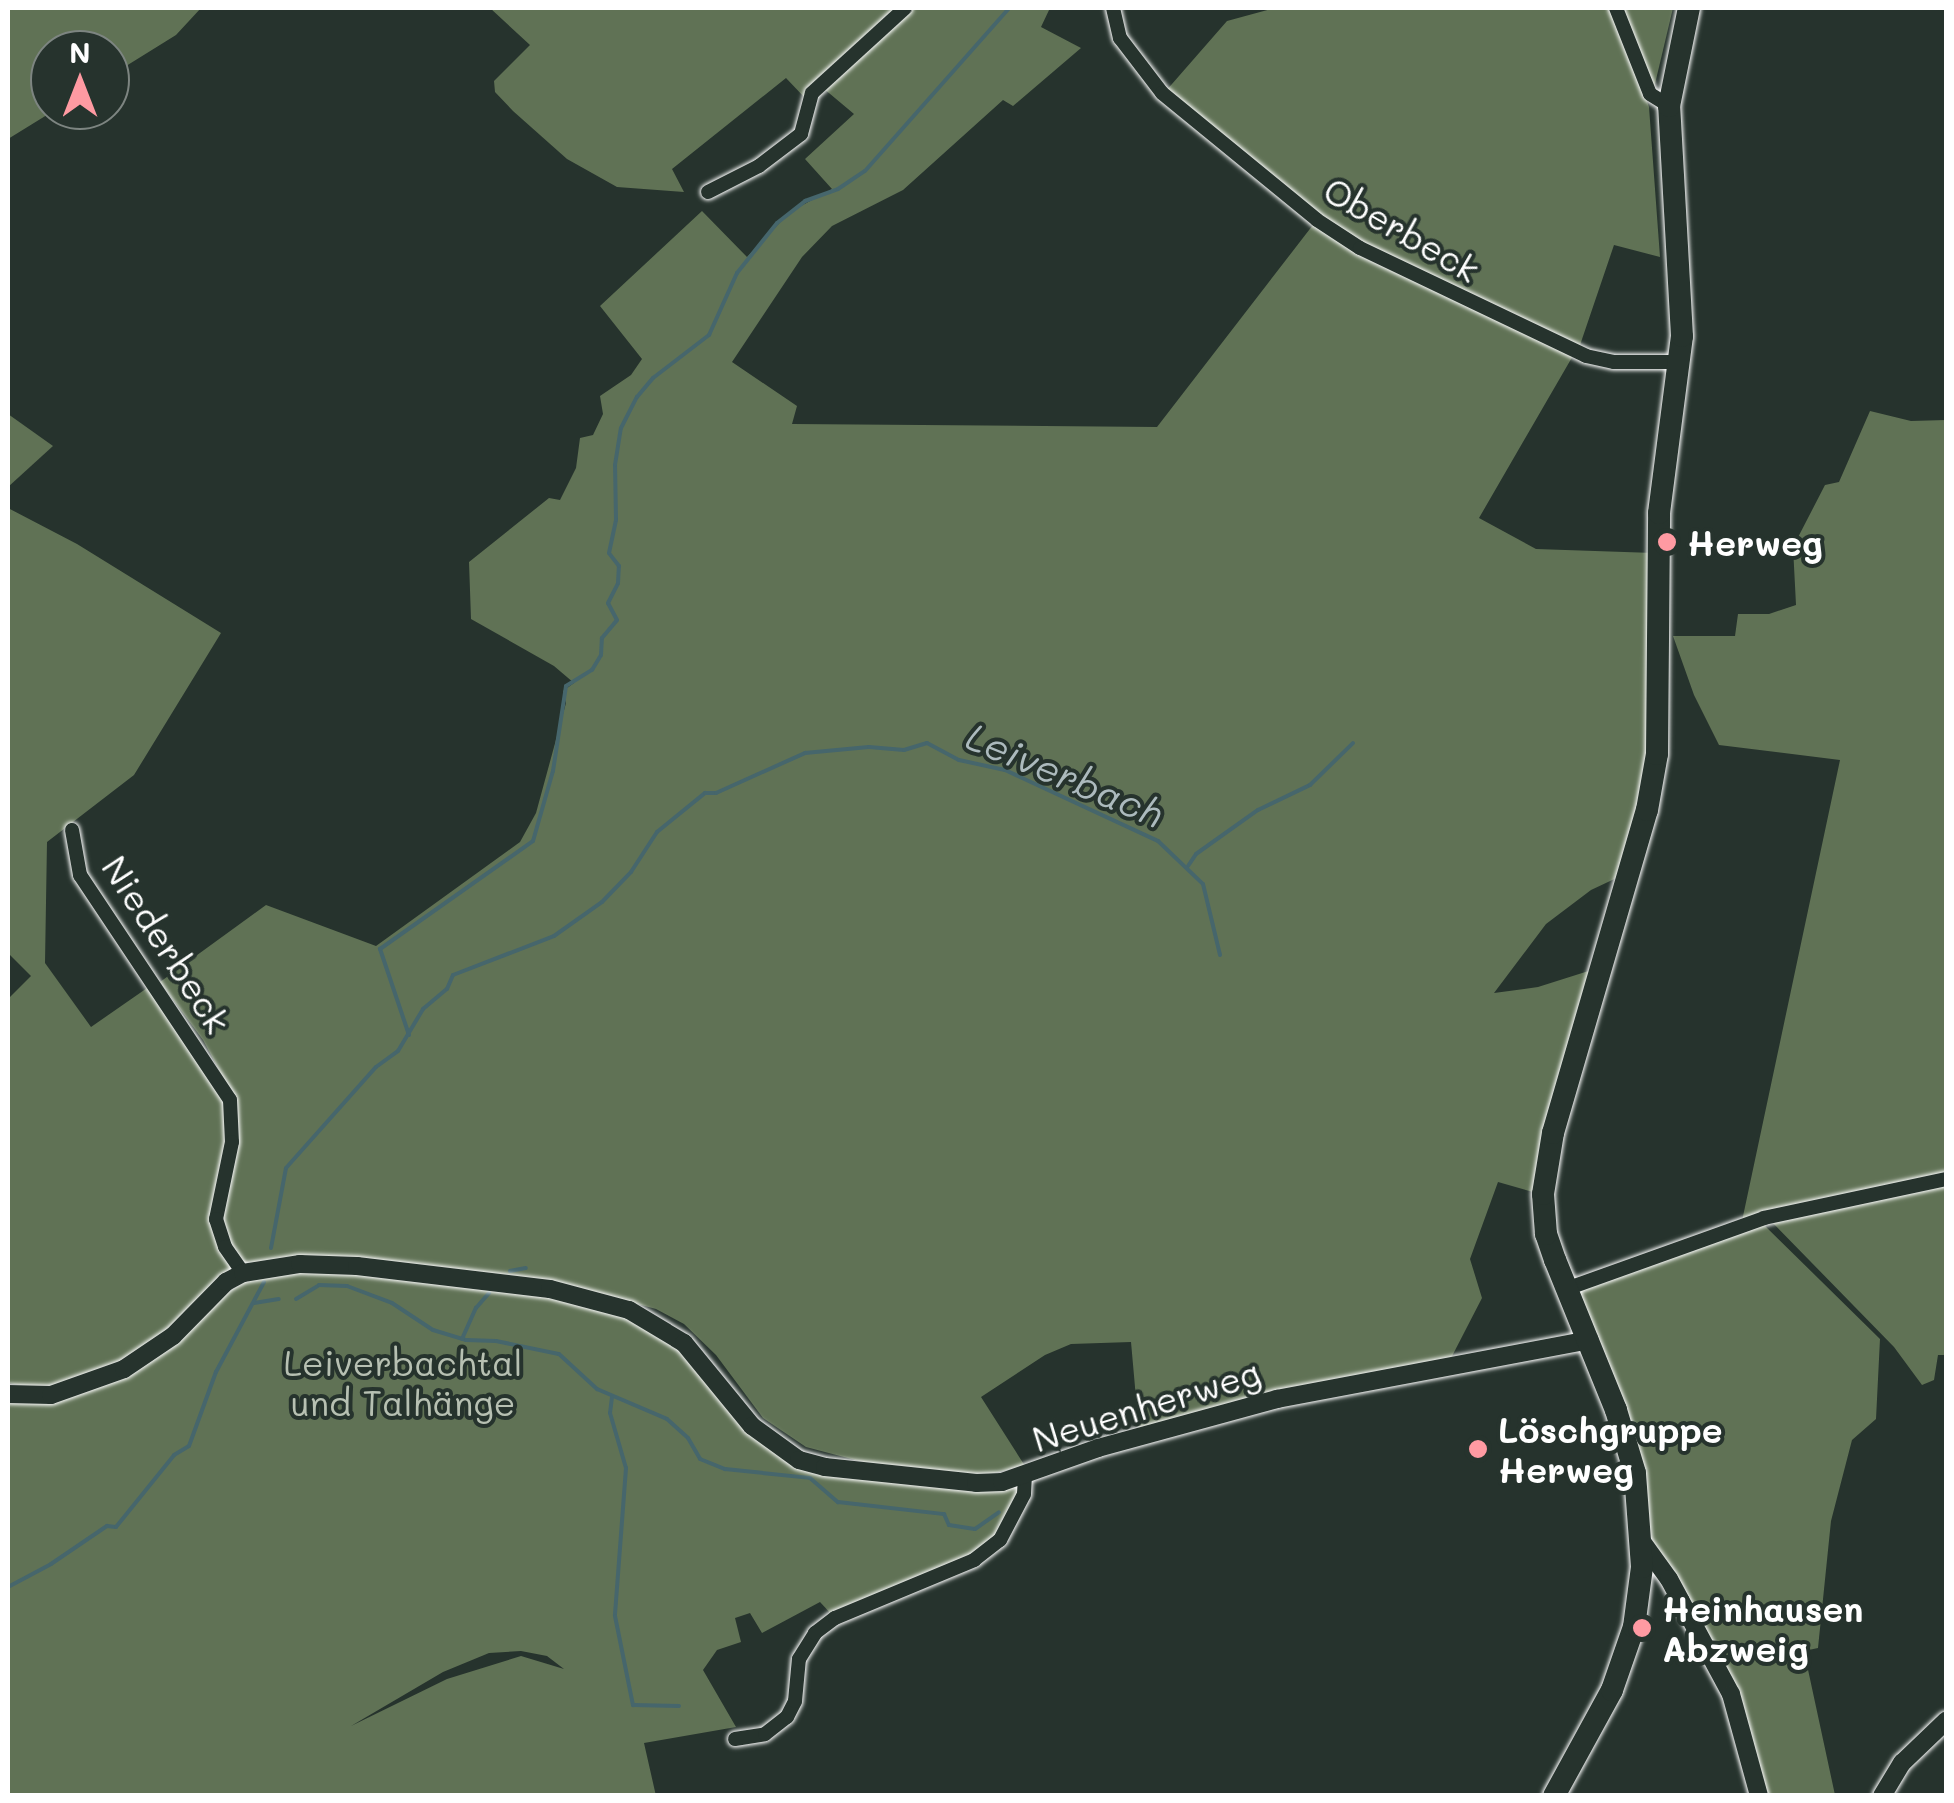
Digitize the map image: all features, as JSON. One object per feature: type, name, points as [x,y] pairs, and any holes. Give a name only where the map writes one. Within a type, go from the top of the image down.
[{"type":"main road","points":[[1554,1796],[1590,1736],[1622,1664],[1638,1608],[1642,1543],[1635,1472],[1590,1340],[1546,1234],[1545,1170],[1647,810],[1656,754],[1659,513],[1679,362],[1682,303],[1670,106],[1689,8]]},
{"type":"street","points":[[708,192],[759,166],[801,134],[812,93],[905,8]]},
{"type":"street","name":"Oberbeck","points":[[1113,8],[1120,38],[1162,94],[1316,220],[1462,300],[1586,356],[1614,362],[1679,362]]},
{"type":"street","points":[[1616,8],[1650,94],[1670,106]]},
{"type":"street","name":"Niederbeck","points":[[72,830],[80,875],[223,1085],[233,1119],[216,1220],[225,1247],[243,1273]]},
{"type":"street","points":[[1566,1289],[1764,1218],[1946,1180]]},
{"type":"street","points":[[8,1394],[28,1397],[72,1390],[140,1361],[173,1336],[226,1282],[243,1273],[287,1265],[357,1266],[596,1298],[649,1319],[684,1344],[752,1426],[800,1460],[843,1470],[976,1483],[1025,1475]]},
{"type":"street","name":"Neuenherweg","points":[[735,1739],[766,1734],[787,1716],[795,1701],[798,1659],[825,1626],[974,1560],[1000,1540],[1024,1494],[1025,1475],[1098,1448],[1277,1399],[1590,1340]]},
{"type":"street","points":[[1642,1543],[1669,1580],[1731,1694],[1759,1796]]},
{"type":"street","points":[[1882,1796],[1902,1762],[1946,1722]]},
{"type":"green space","points":[[8,8],[201,8],[176,35],[130,64],[130,30],[30,30],[30,125],[8,139]]},
{"type":"green space","points":[[490,8],[902,8],[805,98],[786,78],[672,169],[684,192],[617,187],[567,159],[513,111],[495,92],[494,81],[530,45]]},
{"type":"green space","name":"Leiverbachtal und Talhänge","points":[[909,8],[1050,8],[1041,27],[1081,48],[1013,106],[1003,100],[903,190],[832,226],[802,257],[732,362],[797,406],[792,424],[1157,427],[1316,221],[1574,354],[1479,518],[1536,549],[1654,553],[1656,706],[1625,874],[1591,890],[1546,924],[1494,993],[1538,987],[1598,968],[1540,1194],[1498,1182],[1470,1259],[1482,1298],[1449,1362],[1139,1432],[1131,1342],[1071,1344],[1045,1355],[981,1397],[1025,1466],[977,1477],[863,1462],[806,1447],[763,1418],[716,1355],[684,1324],[656,1309],[600,1294],[594,1303],[672,1339],[796,1465],[1017,1484],[1021,1488],[1009,1520],[972,1560],[833,1616],[820,1602],[762,1633],[750,1613],[735,1618],[741,1642],[717,1650],[703,1670],[736,1727],[644,1743],[656,1796],[8,1795],[8,1399],[78,1394],[254,1275],[251,1263],[245,1263],[231,1246],[218,1221],[229,1175],[225,1081],[203,1040],[160,982],[266,905],[376,946],[520,842],[536,813],[566,703],[563,691],[574,683],[554,666],[471,619],[469,562],[549,498],[560,500],[576,468],[580,438],[593,435],[603,414],[600,396],[631,375],[642,359],[600,306],[702,211],[747,257],[790,212],[832,189],[805,159],[854,114],[823,88]],"holes":[[[521,1651],[547,1656],[564,1669],[521,1656],[447,1679],[351,1726],[443,1672],[489,1653]]]},
{"type":"green space","points":[[1275,8],[1614,8],[1649,107],[1660,257],[1614,245],[1578,351],[1361,247],[1165,92],[1227,21]]},
{"type":"green space","points":[[1620,8],[1673,8],[1654,88]]},
{"type":"green space","points":[[1870,411],[1911,421],[1946,420],[1946,1177],[1742,1221],[1840,760],[1719,745],[1694,695],[1673,636],[1735,636],[1738,614],[1769,614],[1796,605],[1793,547],[1825,485],[1839,482]]},
{"type":"green space","points":[[8,414],[53,446],[8,487]]},
{"type":"green space","points":[[8,508],[77,544],[221,633],[134,775],[47,842],[45,963],[91,1027],[150,986],[227,1100],[229,1142],[211,1223],[232,1269],[136,1359],[52,1390],[8,1383],[8,999],[31,976],[8,953]]},
{"type":"green space","points":[[1946,1183],[1946,1355],[1938,1355],[1934,1380],[1922,1385],[1894,1347],[1769,1219]]},
{"type":"green space","points":[[1760,1221],[1880,1339],[1876,1419],[1852,1440],[1831,1521],[1818,1648],[1804,1651],[1835,1795],[1762,1795],[1745,1729],[1645,1540],[1570,1290]]},
{"type":"waterway","points":[[409,1035],[380,949],[533,841],[553,771],[566,686],[592,670],[601,655],[602,638],[617,620],[608,603],[618,583],[619,566],[609,553],[616,520],[615,465],[621,428],[637,397],[653,378],[709,335],[737,273],[777,223],[805,201],[838,189],[865,171],[1009,8]]},
{"type":"waterway","name":"Leiverbach","points":[[271,1248],[286,1168],[376,1067],[398,1051],[423,1009],[447,989],[453,975],[554,936],[602,902],[631,872],[657,832],[705,793],[716,793],[805,753],[869,747],[904,750],[927,743],[959,760],[1005,770],[1158,841],[1203,884],[1220,955]]},
{"type":"waterway","points":[[1188,866],[1196,854],[1258,810],[1310,785],[1353,743]]},
{"type":"waterway","points":[[510,1271],[526,1268]]},
{"type":"waterway","name":"Leiverbach","points":[[8,1587],[107,1526],[116,1527],[174,1455],[189,1446],[216,1372],[264,1282]]},
{"type":"waterway","points":[[296,1299],[319,1285],[347,1286],[392,1303],[433,1330],[466,1340],[496,1341],[559,1354],[597,1389],[667,1419],[688,1438],[700,1459],[725,1469],[810,1478],[838,1502],[944,1514],[949,1525],[975,1529],[999,1512]]},
{"type":"waterway","points":[[462,1339],[476,1308],[489,1293]]},
{"type":"waterway","points":[[254,1303],[279,1299]]},
{"type":"waterway","points":[[612,1397],[610,1413],[626,1468],[615,1616],[633,1705],[679,1706]]},
{"type":"place","name":"Herweg","points":[[1667,542]]},
{"type":"place","name":"Löschgruppe Herweg","points":[[1478,1449]]},
{"type":"place","name":"Heinhausen Abzweig","points":[[1642,1628]]}]
